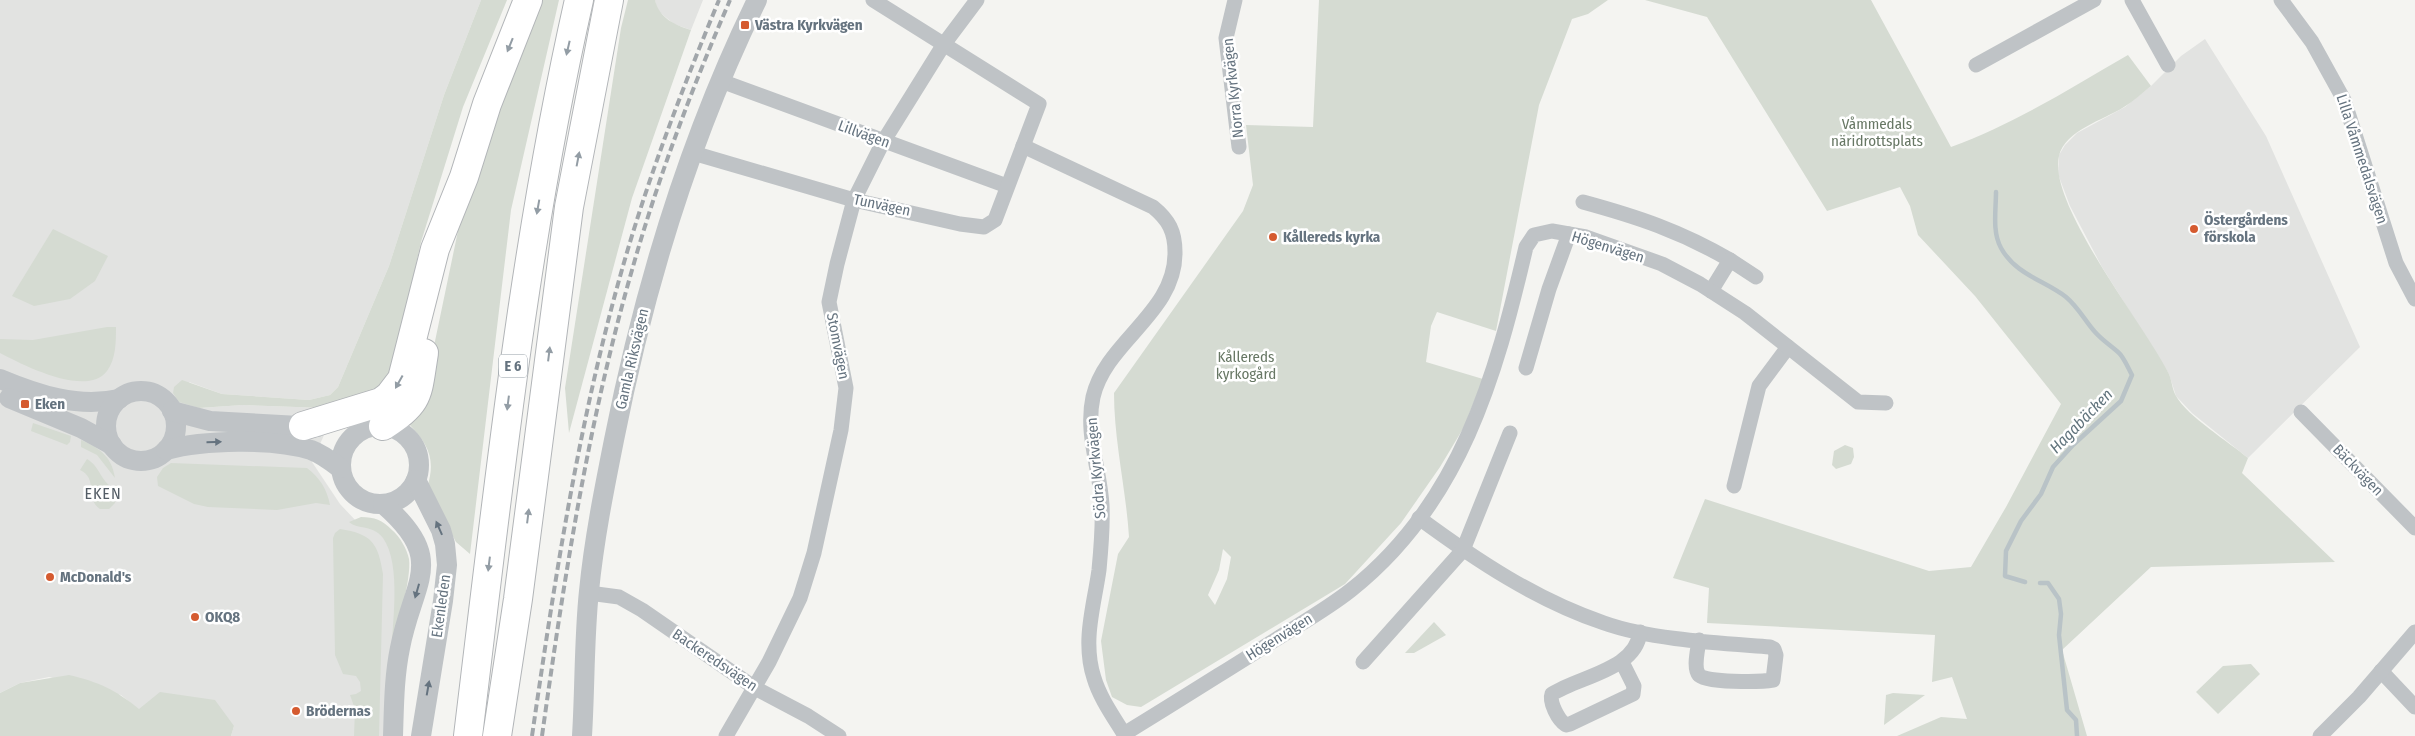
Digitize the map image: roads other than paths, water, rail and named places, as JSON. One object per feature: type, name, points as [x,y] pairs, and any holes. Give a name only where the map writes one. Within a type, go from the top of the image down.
[{"type":"highway","points":[[303,426],[381,402],[389,396],[402,379],[435,249],[460,186],[487,104],[528,0]]},
{"type":"highway","name":"E 6","points":[[468,736],[518,325],[561,79],[578,0]]},
{"type":"highway","name":"E 6","points":[[497,736],[518,599],[568,207],[609,0]]},
{"type":"highway","points":[[371,429],[409,407],[420,384],[437,285],[460,186]]},
{"type":"highway","points":[[512,736],[518,599]]},
{"type":"street","name":"Gamla Riksvägen","points":[[582,736],[588,593],[600,512],[630,358],[674,205],[721,80],[757,0]]},
{"type":"street","points":[[873,0],[1039,104],[1023,146]]},
{"type":"street","name":"Stomvägen","points":[[726,736],[769,662],[808,576],[830,486],[841,430],[846,388],[830,302],[836,264],[854,200],[883,142],[944,44],[977,0]]},
{"type":"street","name":"Norra Kyrkvägen","points":[[1235,0],[1226,38],[1239,147]]},
{"type":"street","points":[[1976,65],[2094,0]]},
{"type":"street","points":[[2132,0],[2168,65]]},
{"type":"street","name":"Lilla Våmmedalsvägen","points":[[2280,0],[2312,42],[2344,100],[2396,263],[2415,299]]},
{"type":"street","name":"Lillvägen","points":[[721,80],[883,142],[1007,186]]},
{"type":"street","name":"Tunvägen","points":[[693,153],[854,200],[960,224],[984,227],[995,220],[1023,146]]},
{"type":"street","name":"Södra Kyrkvägen","points":[[1023,146],[1144,202],[1158,211],[1167,220],[1174,235],[1175,255],[1172,279],[1161,300],[1123,345],[1105,372],[1093,396],[1090,422],[1102,506],[1099,569],[1089,621],[1090,660],[1100,691],[1125,735]]},
{"type":"street","points":[[1584,202],[1643,219],[1705,246],[1756,277]]},
{"type":"street","name":"Högenvägen","points":[[1125,735],[1351,590],[1393,550],[1419,518],[1450,474],[1474,424],[1494,374],[1526,247],[1534,235],[1552,231],[1570,234],[1622,249],[1662,264],[1711,291],[1745,313],[1858,402],[1886,403]]},
{"type":"street","points":[[1526,368],[1549,289],[1570,234]]},
{"type":"street","points":[[1711,291],[1730,260]]},
{"type":"street","points":[[1734,486],[1759,386],[1788,348]]},
{"type":"street","points":[[0,379],[34,393],[63,400],[106,402],[120,399],[134,392],[148,392],[164,400],[172,411],[176,430],[172,443],[166,450],[152,459],[133,460],[124,456],[112,444],[82,428],[0,394]]},
{"type":"street","points":[[112,444],[107,433],[107,420],[111,408],[120,399]]},
{"type":"street","points":[[172,411],[210,421],[371,429],[405,434],[412,441],[419,458],[416,480],[404,496],[383,504]]},
{"type":"street","name":"Bäckvägen","points":[[2302,412],[2415,528]]},
{"type":"street","points":[[340,468],[347,444],[371,429]]},
{"type":"street","points":[[1363,662],[1463,550],[1510,433]]},
{"type":"street","name":"Ekenleden","points":[[166,450],[213,442],[286,445],[312,450],[340,468],[346,484],[358,497],[373,504],[383,504],[403,521],[419,547],[422,567],[400,647],[395,686],[393,736]]},
{"type":"street","name":"Ekenleden","points":[[416,480],[440,530],[445,544],[447,565],[443,601],[420,736]]},
{"type":"street","points":[[1419,518],[1463,550],[1541,596],[1604,623],[1640,632],[1699,640],[1770,646],[1774,649],[1776,655],[1773,680],[1704,679],[1699,676],[1696,670],[1699,640]]},
{"type":"street","name":"Backeredsvägen","points":[[588,593],[619,598],[642,610],[755,688],[808,716],[839,736]]},
{"type":"street","points":[[1622,662],[1634,686],[1633,694],[1570,724],[1566,725],[1561,721],[1552,702],[1552,694],[1622,662],[1633,652],[1640,632]]},
{"type":"street","points":[[2320,736],[2415,632]]},
{"type":"street","points":[[2381,671],[2415,707]]},
{"type":"waterway","name":"Hagabäcken","points":[[1996,192],[1996,235],[2007,257],[2022,271],[2058,291],[2071,301],[2091,328],[2120,354],[2132,375],[2121,401],[2073,445],[2053,467],[2041,494],[2021,521],[2006,551],[2005,576],[2025,582]]},
{"type":"waterway","name":"Hagabäcken","points":[[2040,583],[2048,583],[2059,599],[2061,614],[2059,635],[2067,710],[2076,720],[2077,736]]},
{"type":"railway","points":[[532,736],[559,558],[593,382],[607,324],[633,232],[655,165],[719,0]]},
{"type":"railway","points":[[542,736],[559,618],[579,502],[602,385],[616,328],[664,167],[702,66],[730,0]]},
{"type":"place","name":"Västra Kyrkvägen","points":[[745,25]]},
{"type":"place","name":"Östergårdens förskola","points":[[2194,229]]},
{"type":"place","name":"Kållereds kyrka","points":[[1273,237]]},
{"type":"place","name":"Eken","points":[[25,404]]},
{"type":"place","name":"McDonald's","points":[[50,577]]},
{"type":"place","name":"OKQ8","points":[[195,617]]},
{"type":"place","name":"Brödernas","points":[[296,711]]},
{"type":"district","name":"EKEN","points":[[103,493]]},
{"type":"park label","name":"Våmmedals näridrottsplats","points":[[1877,132]]},
{"type":"park label","name":"Kållereds kyrkogård","points":[[1246,366]]}]
